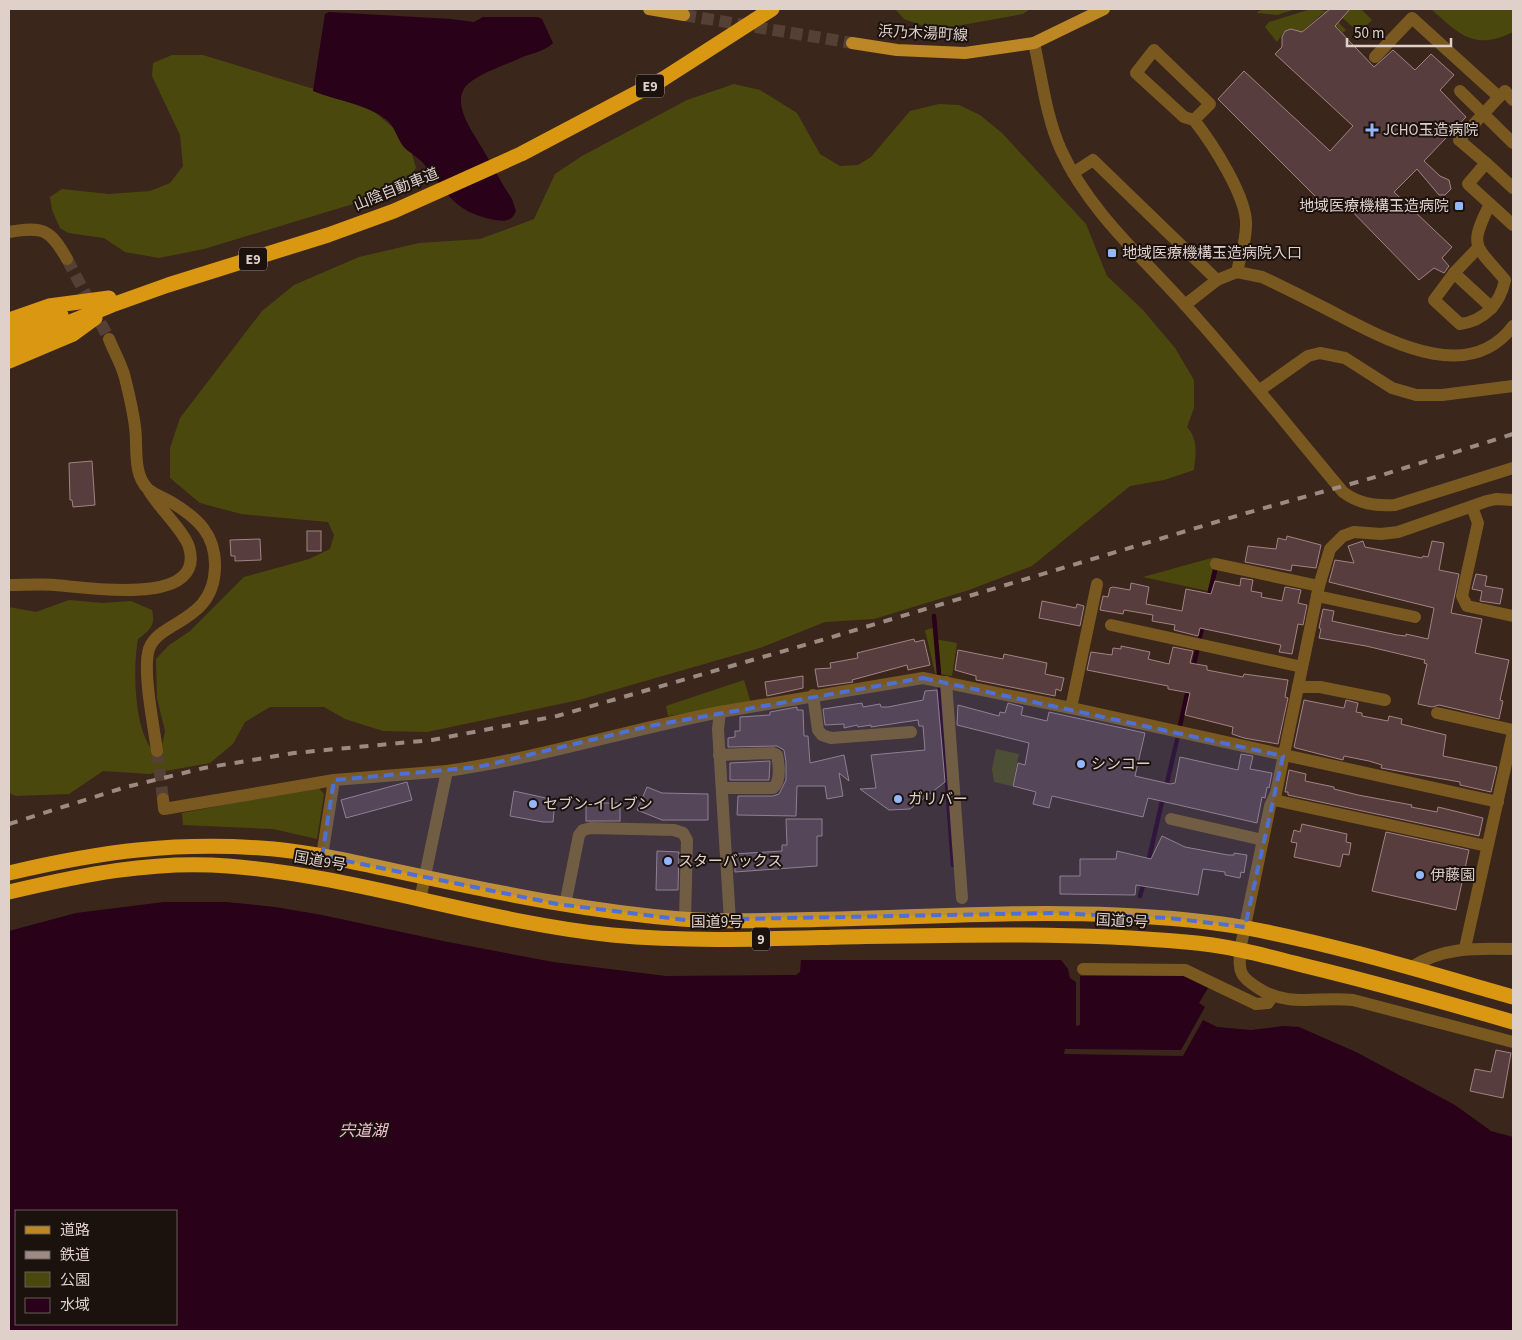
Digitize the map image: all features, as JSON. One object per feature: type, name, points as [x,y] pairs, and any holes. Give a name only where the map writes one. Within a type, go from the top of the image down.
[{"type":"highway","name":"山陰自動車道","points":[[520,151],[658,72],[757,9]]},
{"type":"highway","name":"山陰自動車道","points":[[9,347],[165,278],[391,207],[520,151],[663,79],[772,9]]},
{"type":"highway","name":"山陰自動車道","points":[[9,334],[110,301]]},
{"type":"highway","name":"E9","points":[[9,320],[49,306],[110,301]]},
{"type":"highway","name":"E9","points":[[9,360],[73,334],[110,301]]},
{"type":"highway","name":"国道9号","points":[[9,873],[75,857],[165,846],[229,846],[277,849],[322,856],[566,905],[621,914],[685,920],[730,921],[1052,913],[1169,918],[1245,927],[1410,968],[1513,997]]},
{"type":"highway","name":"国道9号","points":[[9,892],[93,874],[164,865],[194,864],[227,866],[319,878],[557,927],[611,935],[674,939],[1041,935],[1190,942],[1240,950],[1392,987],[1513,1022]]},
{"type":"main road","points":[[649,9],[684,15]]},
{"type":"main road","name":"浜乃木湯町線","points":[[852,44],[897,50],[965,53],[1034,43],[1104,9]]},
{"type":"street","points":[[1375,57],[1412,18],[1499,97]]},
{"type":"street","points":[[1034,43],[1046,100],[1061,149],[1074,173],[1113,228],[1185,305],[1260,390],[1343,492],[1360,502],[1376,506],[1394,505],[1513,468]]},
{"type":"street","points":[[1194,120],[1210,104],[1154,50],[1136,74],[1184,117],[1194,120],[1244,204],[1247,226],[1237,272]]},
{"type":"street","points":[[1460,91],[1513,142]]},
{"type":"street","points":[[1513,100],[1505,91],[1459,140],[1513,188]]},
{"type":"street","points":[[1074,173],[1093,160],[1217,280]]},
{"type":"street","points":[[1486,163],[1468,184],[1513,225]]},
{"type":"street","points":[[1478,248],[1454,273],[1434,300],[1460,324],[1476,320],[1492,308],[1503,289],[1505,280],[1478,248],[1475,236],[1490,204]]},
{"type":"street","points":[[9,232],[29,228],[44,230],[56,240],[68,259]]},
{"type":"street","points":[[1185,305],[1217,280],[1237,272],[1250,273],[1269,280],[1409,349],[1437,354],[1466,354],[1496,342],[1506,336],[1513,326]]},
{"type":"street","points":[[1454,273],[1492,308]]},
{"type":"street","points":[[9,585],[53,585],[136,590],[158,588],[177,581],[185,573],[190,562],[189,547],[180,531],[159,507],[148,489],[137,464],[135,428],[125,376],[109,339]]},
{"type":"street","points":[[1260,390],[1308,356],[1320,353],[1345,358],[1392,388],[1416,395],[1442,395],[1513,386]]},
{"type":"street","points":[[148,489],[178,506],[200,525],[212,541],[215,569],[211,589],[202,604],[185,620],[156,638],[149,649],[147,670],[157,751]]},
{"type":"street","points":[[1513,500],[1496,499],[1398,532],[1381,534],[1354,532],[1343,536],[1330,549],[1318,591],[1274,800],[1263,840],[1240,950],[1239,967],[1243,977],[1272,997],[1292,1001],[1330,998],[1352,1000],[1513,1042]]},
{"type":"street","points":[[1472,507],[1478,523],[1462,596],[1467,606],[1513,616]]},
{"type":"street","points":[[1216,564],[1415,617]]},
{"type":"street","points":[[1071,708],[1097,584]]},
{"type":"street","points":[[1111,624],[1302,666]]},
{"type":"street","points":[[163,799],[164,809],[334,780],[447,771],[508,761],[649,726],[720,712],[923,678],[1071,708],[1498,802]]},
{"type":"street","points":[[946,682],[962,898]]},
{"type":"street","points":[[1298,687],[1320,687],[1385,700]]},
{"type":"street","points":[[813,695],[818,730],[822,735],[831,738],[911,732]]},
{"type":"street","points":[[720,712],[718,728],[719,755],[730,921]]},
{"type":"street","points":[[1437,713],[1513,731],[1465,948]]},
{"type":"street","points":[[719,755],[773,753],[777,755],[778,759],[778,780],[773,788],[722,788]]},
{"type":"street","points":[[420,900],[447,771]]},
{"type":"street","points":[[322,856],[334,780]]},
{"type":"street","points":[[1274,800],[1487,846]]},
{"type":"street","points":[[1171,819],[1263,840]]},
{"type":"street","points":[[566,905],[579,836],[584,830],[590,828],[674,830],[683,833],[687,840],[685,920]]},
{"type":"street","points":[[1410,968],[1421,961],[1465,948],[1513,949]]},
{"type":"street","points":[[1083,969],[1185,970],[1256,1004],[1268,1003],[1272,997]]},
{"type":"highlighted area","points":[[923,678],[1283,756],[1245,927],[1169,918],[1052,913],[685,920],[557,904],[322,856],[334,780],[478,767],[649,726]]},
{"type":"green space","points":[[895,9],[1030,9],[1023,14],[934,30],[904,19]]},
{"type":"green space","points":[[1263,9],[1296,9],[1277,15],[1257,13]]},
{"type":"green space","points":[[1311,9],[1327,11],[1346,30],[1343,33],[1323,13],[1300,33],[1292,29],[1285,30],[1277,42],[1265,27],[1269,22]]},
{"type":"green space","points":[[1332,9],[1361,9],[1372,20],[1364,28],[1354,28]]},
{"type":"green space","points":[[1431,9],[1513,9],[1513,32],[1500,38],[1478,40],[1460,33]]},
{"type":"green space","points":[[172,55],[203,55],[366,105],[408,140],[416,168],[404,185],[353,204],[204,249],[159,258],[125,252],[104,238],[68,233],[60,228],[52,210],[50,197],[62,189],[109,194],[150,191],[170,183],[183,166],[180,135],[152,76],[153,63]]},
{"type":"green space","points":[[734,84],[760,90],[797,113],[820,154],[840,166],[858,165],[871,157],[910,111],[939,104],[959,105],[980,115],[1002,133],[1086,224],[1107,276],[1143,310],[1175,348],[1194,380],[1194,408],[1187,427],[1195,441],[1194,470],[1164,480],[1130,486],[1032,566],[969,590],[874,619],[825,622],[760,648],[579,700],[427,732],[383,731],[345,719],[324,707],[270,707],[245,722],[233,744],[210,763],[149,774],[103,771],[69,794],[16,796],[9,793],[9,607],[36,612],[69,600],[103,603],[131,601],[152,610],[153,620],[151,627],[138,639],[135,682],[142,730],[155,753],[161,751],[165,731],[157,698],[156,659],[168,646],[190,631],[244,577],[309,559],[330,549],[334,535],[328,522],[241,514],[200,503],[170,478],[170,448],[180,418],[262,311],[294,285],[359,257],[419,243],[480,239],[534,219],[555,174],[582,156],[687,100]]},
{"type":"green space","points":[[1215,557],[1208,591],[1143,577]]},
{"type":"green space","points":[[934,628],[935,639],[957,643],[952,676],[935,673],[925,630]]},
{"type":"green space","points":[[744,680],[751,703],[668,716],[666,706]]},
{"type":"green space","points":[[996,749],[1019,754],[1012,786],[994,782],[992,769]]},
{"type":"green space","points":[[318,787],[324,794],[317,839],[273,829],[183,825],[182,813]]},
{"type":"water","points":[[329,12],[474,22],[483,17],[537,17],[542,19],[553,43],[550,46],[491,70],[479,77],[468,84],[461,100],[462,110],[470,129],[512,199],[516,211],[510,219],[505,221],[495,220],[469,212],[453,200],[423,163],[403,146],[387,120],[361,106],[313,91],[325,14]]},
{"type":"water","name":"宍道湖","points":[[164,902],[226,902],[275,907],[322,915],[553,962],[666,976],[796,975],[800,972],[801,960],[1061,960],[1068,969],[1070,978],[1076,982],[1076,1026],[1080,1025],[1080,976],[1186,976],[1208,988],[1199,1003],[1205,1007],[1181,1050],[1065,1049],[1064,1054],[1183,1056],[1203,1020],[1217,1027],[1251,1030],[1283,1026],[1299,1027],[1356,1052],[1455,1105],[1491,1131],[1513,1137],[1513,1331],[9,1331],[9,931],[76,913]]},
{"type":"building","points":[[1330,9],[1350,9],[1335,26],[1374,67],[1393,50],[1415,70],[1431,54],[1454,75],[1440,90],[1466,117],[1424,161],[1440,176],[1449,180],[1451,189],[1445,195],[1439,195],[1417,169],[1394,192],[1452,247],[1442,258],[1449,266],[1444,273],[1434,268],[1419,280],[1341,200],[1330,211],[1218,99],[1244,71],[1330,151],[1353,126],[1275,54],[1282,47],[1282,37],[1285,31],[1291,29],[1302,32]]},
{"type":"building","points":[[92,461],[95,505],[73,507],[72,500],[70,500],[69,463]]},
{"type":"building","points":[[307,531],[321,531],[321,551],[307,551]]},
{"type":"building","points":[[1287,536],[1321,545],[1316,568],[1292,565],[1291,571],[1245,562],[1248,546],[1276,549],[1278,538],[1286,540]]},
{"type":"building","points":[[260,539],[261,560],[235,561],[235,556],[231,556],[230,540]]},
{"type":"building","points":[[1363,541],[1365,547],[1422,558],[1423,556],[1428,557],[1432,541],[1444,543],[1439,570],[1459,574],[1451,613],[1482,619],[1475,653],[1509,660],[1500,700],[1503,701],[1499,719],[1439,705],[1432,707],[1418,704],[1427,664],[1424,663],[1425,660],[1366,646],[1319,638],[1323,609],[1334,611],[1332,621],[1397,635],[1406,636],[1406,634],[1428,639],[1434,608],[1329,582],[1335,560],[1354,563],[1348,546]]},
{"type":"building","points":[[1476,574],[1487,576],[1485,586],[1503,589],[1500,604],[1480,601],[1482,591],[1472,589]]},
{"type":"building","points":[[1241,578],[1253,580],[1251,591],[1262,593],[1261,597],[1282,601],[1285,587],[1301,590],[1298,603],[1307,605],[1303,625],[1298,624],[1292,654],[1279,652],[1281,645],[1200,628],[1198,636],[1174,630],[1175,625],[1152,621],[1153,615],[1124,610],[1123,614],[1100,610],[1103,596],[1108,597],[1110,588],[1113,587],[1130,590],[1131,583],[1149,587],[1146,604],[1182,611],[1186,589],[1211,594],[1215,581],[1240,586]]},
{"type":"building","points":[[1042,601],[1076,608],[1077,604],[1084,606],[1080,626],[1039,618]]},
{"type":"building","points":[[914,639],[915,642],[924,640],[930,665],[908,670],[907,665],[852,680],[853,682],[818,687],[815,669],[831,668],[830,663],[858,658],[857,653]]},
{"type":"building","points":[[1121,646],[1150,652],[1148,659],[1169,664],[1173,647],[1193,651],[1190,663],[1207,666],[1207,670],[1243,677],[1244,674],[1288,680],[1285,697],[1288,698],[1278,744],[1244,738],[1232,734],[1233,727],[1185,715],[1190,693],[1168,689],[1168,686],[1087,670],[1091,652],[1112,655],[1113,648],[1121,649]]},
{"type":"building","points":[[958,650],[1003,659],[1004,654],[1047,663],[1045,674],[1064,678],[1061,691],[1056,689],[1055,696],[976,680],[976,676],[955,670]]},
{"type":"building","points":[[803,676],[803,688],[767,696],[765,682]]},
{"type":"building","points":[[937,690],[945,782],[910,809],[889,810],[860,789],[876,788],[871,755],[925,750],[923,726],[919,726],[918,720],[871,727],[871,725],[858,727],[857,725],[844,728],[844,724],[825,725],[823,709],[862,703],[863,707],[880,704],[881,707],[888,707],[923,700],[925,691]]},
{"type":"building","points":[[1304,700],[1344,708],[1346,700],[1358,703],[1356,712],[1362,713],[1362,716],[1388,721],[1389,716],[1402,719],[1401,724],[1446,735],[1443,756],[1497,767],[1491,792],[1460,785],[1460,782],[1381,768],[1382,765],[1369,761],[1344,756],[1343,760],[1296,748],[1294,747]]},
{"type":"building","points":[[1008,703],[1023,707],[1021,715],[1047,721],[1049,712],[1145,733],[1135,776],[1170,784],[1175,783],[1180,757],[1238,770],[1241,754],[1253,756],[1250,769],[1272,773],[1265,798],[1262,797],[1257,823],[1148,798],[1143,817],[1052,796],[1049,808],[1033,804],[1036,792],[1013,786],[1018,763],[1025,765],[1029,743],[957,725],[958,705],[999,716],[1000,712],[1005,713]]},
{"type":"building","points":[[797,707],[797,710],[803,710],[804,736],[808,736],[810,763],[844,755],[849,781],[839,773],[843,796],[827,799],[825,786],[797,786],[796,816],[737,815],[738,796],[773,796],[779,794],[786,780],[786,762],[784,750],[777,746],[728,747],[728,738],[735,737],[735,731],[740,731],[740,717],[770,715],[770,712]]},
{"type":"building","points":[[770,761],[769,780],[730,780],[730,763]]},
{"type":"building","points":[[1289,770],[1306,774],[1305,781],[1334,787],[1334,789],[1358,795],[1412,805],[1411,807],[1437,812],[1438,807],[1483,818],[1479,836],[1288,795],[1288,792],[1285,792]]},
{"type":"building","points":[[407,782],[412,800],[346,818],[341,800]]},
{"type":"building","points":[[647,787],[662,793],[708,794],[708,820],[662,820],[637,810]]},
{"type":"building","name":"セブン-イレブン","points":[[514,791],[555,800],[553,822],[510,816]]},
{"type":"building","points":[[586,803],[620,803],[620,821],[586,821]]},
{"type":"building","points":[[786,819],[822,819],[822,836],[817,836],[817,866],[735,872],[734,854],[782,851],[782,845],[787,845]]},
{"type":"building","points":[[1302,824],[1347,834],[1346,842],[1351,843],[1349,855],[1343,854],[1340,867],[1294,857],[1297,843],[1291,842],[1294,830],[1300,832]]},
{"type":"building","name":"伊藤園","points":[[1386,832],[1469,850],[1456,910],[1372,891]]},
{"type":"building","points":[[1162,836],[1185,847],[1228,855],[1234,855],[1234,853],[1247,855],[1244,873],[1241,872],[1240,878],[1225,875],[1225,872],[1203,869],[1198,895],[1136,885],[1135,895],[1060,894],[1060,876],[1080,876],[1080,859],[1116,859],[1117,851],[1151,859]]},
{"type":"building","name":"スターバックス","points":[[657,851],[679,852],[678,890],[656,890]]},
{"type":"building","points":[[1496,1050],[1511,1053],[1503,1098],[1470,1091],[1475,1069],[1491,1072]]},
{"type":"waterway","points":[[1208,599],[1215,571]]},
{"type":"waterway","points":[[934,616],[939,674]]},
{"type":"waterway","points":[[1200,637],[1203,624]]},
{"type":"waterway","points":[[1193,669],[1197,651]]},
{"type":"waterway","points":[[940,689],[953,865]]},
{"type":"waterway","points":[[1180,726],[1188,689]]},
{"type":"waterway","points":[[1166,787],[1177,740]]},
{"type":"waterway","points":[[1148,863],[1163,797]]},
{"type":"waterway","points":[[1140,896],[1144,882]]},
{"type":"tunnel","points":[[684,15],[852,43]]},
{"type":"tunnel","points":[[67,259],[109,339]]},
{"type":"tunnel","points":[[157,751],[163,799]]},
{"type":"railway","points":[[9,824],[126,787],[204,768],[294,753],[432,740],[557,716],[822,640],[1243,514],[1379,476],[1513,434]]},
{"type":"place","name":"JCHO玉造病院","points":[[1372,130]]},
{"type":"place","name":"地域医療機構玉造病院","points":[[1459,206]]},
{"type":"place","name":"地域医療機構玉造病院入口","points":[[1112,253]]},
{"type":"place","name":"シンコー","points":[[1081,764]]},
{"type":"place","name":"ガリバー","points":[[898,799]]},
{"type":"place","name":"セブン-イレブン","points":[[533,804]]},
{"type":"place","name":"スターバックス","points":[[668,861]]},
{"type":"place","name":"伊藤園","points":[[1420,875]]}]
